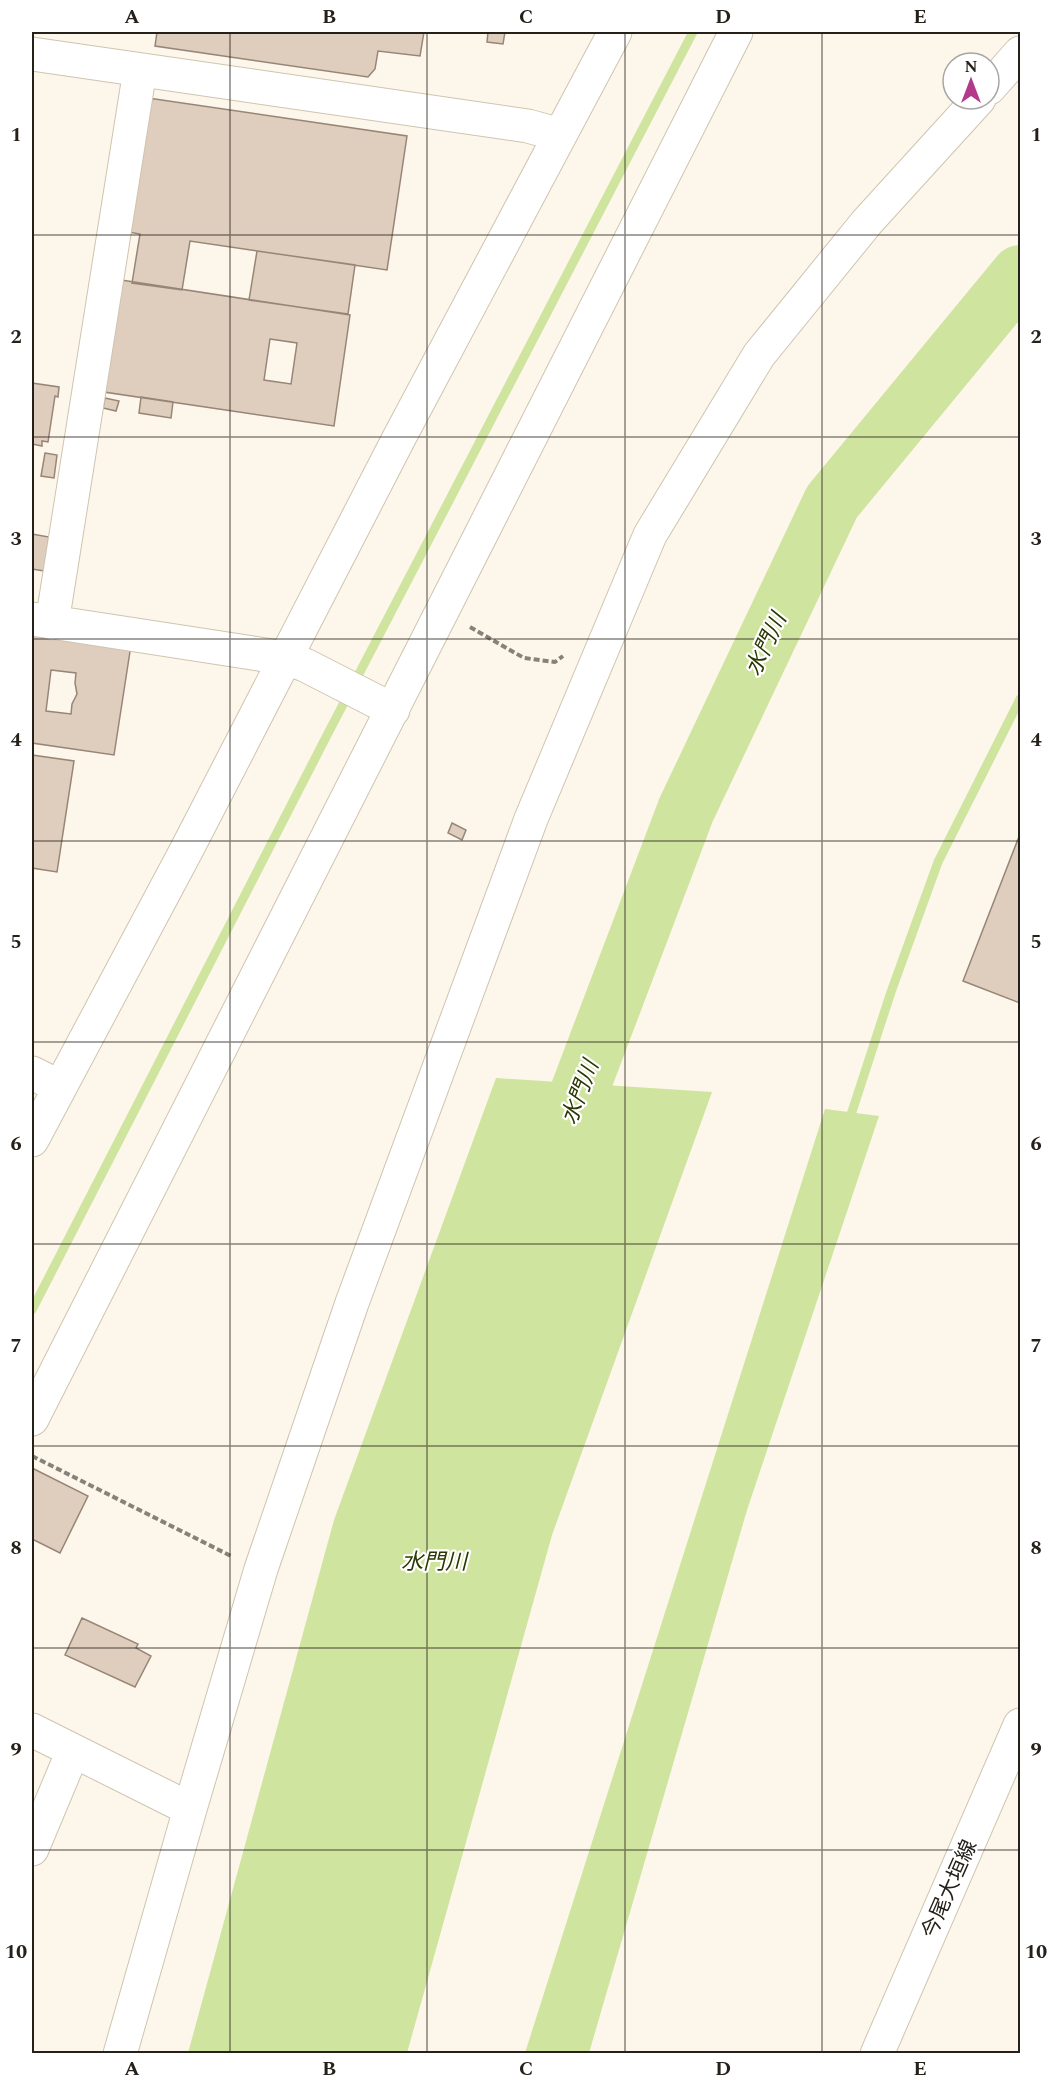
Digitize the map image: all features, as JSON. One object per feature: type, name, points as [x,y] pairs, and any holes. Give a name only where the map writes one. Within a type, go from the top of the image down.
[{"type":"street","points":[[32,1140],[46,1080],[187,849],[295,662],[399,438],[615,32]]},
{"type":"street","points":[[32,1419],[386,706],[443,612],[736,32]]},
{"type":"street","points":[[1001,74],[1020,53]]},
{"type":"street","points":[[32,54],[528,126],[560,135]]},
{"type":"street","points":[[140,70],[42,621],[295,662],[386,706]]},
{"type":"street","points":[[120,2054],[261,1569],[352,1303],[531,819],[650,535],[759,355],[867,222],[968,111]]},
{"type":"street","name":"今尾大垣線","points":[[877,2054],[1020,1725]]},
{"type":"street","points":[[32,1730],[190,1809]]},
{"type":"street","points":[[32,1849],[73,1751]]},
{"type":"path","points":[[443,612],[524,658],[555,662],[570,650]]},
{"type":"path","points":[[32,1456],[261,1569]]},
{"type":"water","name":"水門川","points":[[496,1078],[712,1092],[552,1535],[407,2053],[188,2053],[334,1520]]},
{"type":"water","points":[[825,1109],[879,1116],[747,1510],[589,2053],[525,2053]]},
{"type":"building","points":[[157,32],[424,32],[420,56],[378,51],[375,69],[368,77],[155,46]]},
{"type":"building","points":[[488,32],[505,32],[503,44],[487,42]]},
{"type":"building","points":[[148,98],[407,136],[387,270],[190,241],[182,290],[132,283],[140,234],[128,232]]},
{"type":"building","points":[[257,251],[355,265],[348,314],[249,300]]},
{"type":"building","points":[[121,280],[350,315],[334,426],[104,392]],"holes":[[[270,339],[297,343],[291,384],[264,380]]]},
{"type":"building","points":[[32,383],[59,387],[58,397],[55,396],[48,442],[42,441],[42,446],[32,444]]},
{"type":"building","points":[[141,397],[173,402],[171,418],[139,413]]},
{"type":"building","points":[[105,398],[119,401],[116,411],[103,408]]},
{"type":"building","points":[[45,453],[57,455],[54,478],[41,476]]},
{"type":"building","points":[[32,534],[49,537],[44,571],[32,569]]},
{"type":"building","points":[[32,630],[131,645],[114,755],[32,743]],"holes":[[[51,670],[76,673],[77,694],[72,704],[71,714],[46,711]]]},
{"type":"building","points":[[32,755],[74,761],[57,872],[32,868]]},
{"type":"building","points":[[452,823],[466,830],[462,840],[448,833]]},
{"type":"building","points":[[1020,834],[1020,1003],[963,981]]},
{"type":"building","points":[[32,1468],[88,1496],[60,1553],[32,1539]]},
{"type":"building","points":[[82,1618],[138,1644],[136,1648],[151,1656],[135,1687],[65,1655]]},
{"type":"waterway","points":[[32,1310],[324,741],[693,32]]},
{"type":"waterway","name":"水門川","points":[[554,1158],[686,810],[832,502],[1020,274]]},
{"type":"waterway","points":[[848,1124],[891,992],[938,862],[1020,699]]}]
